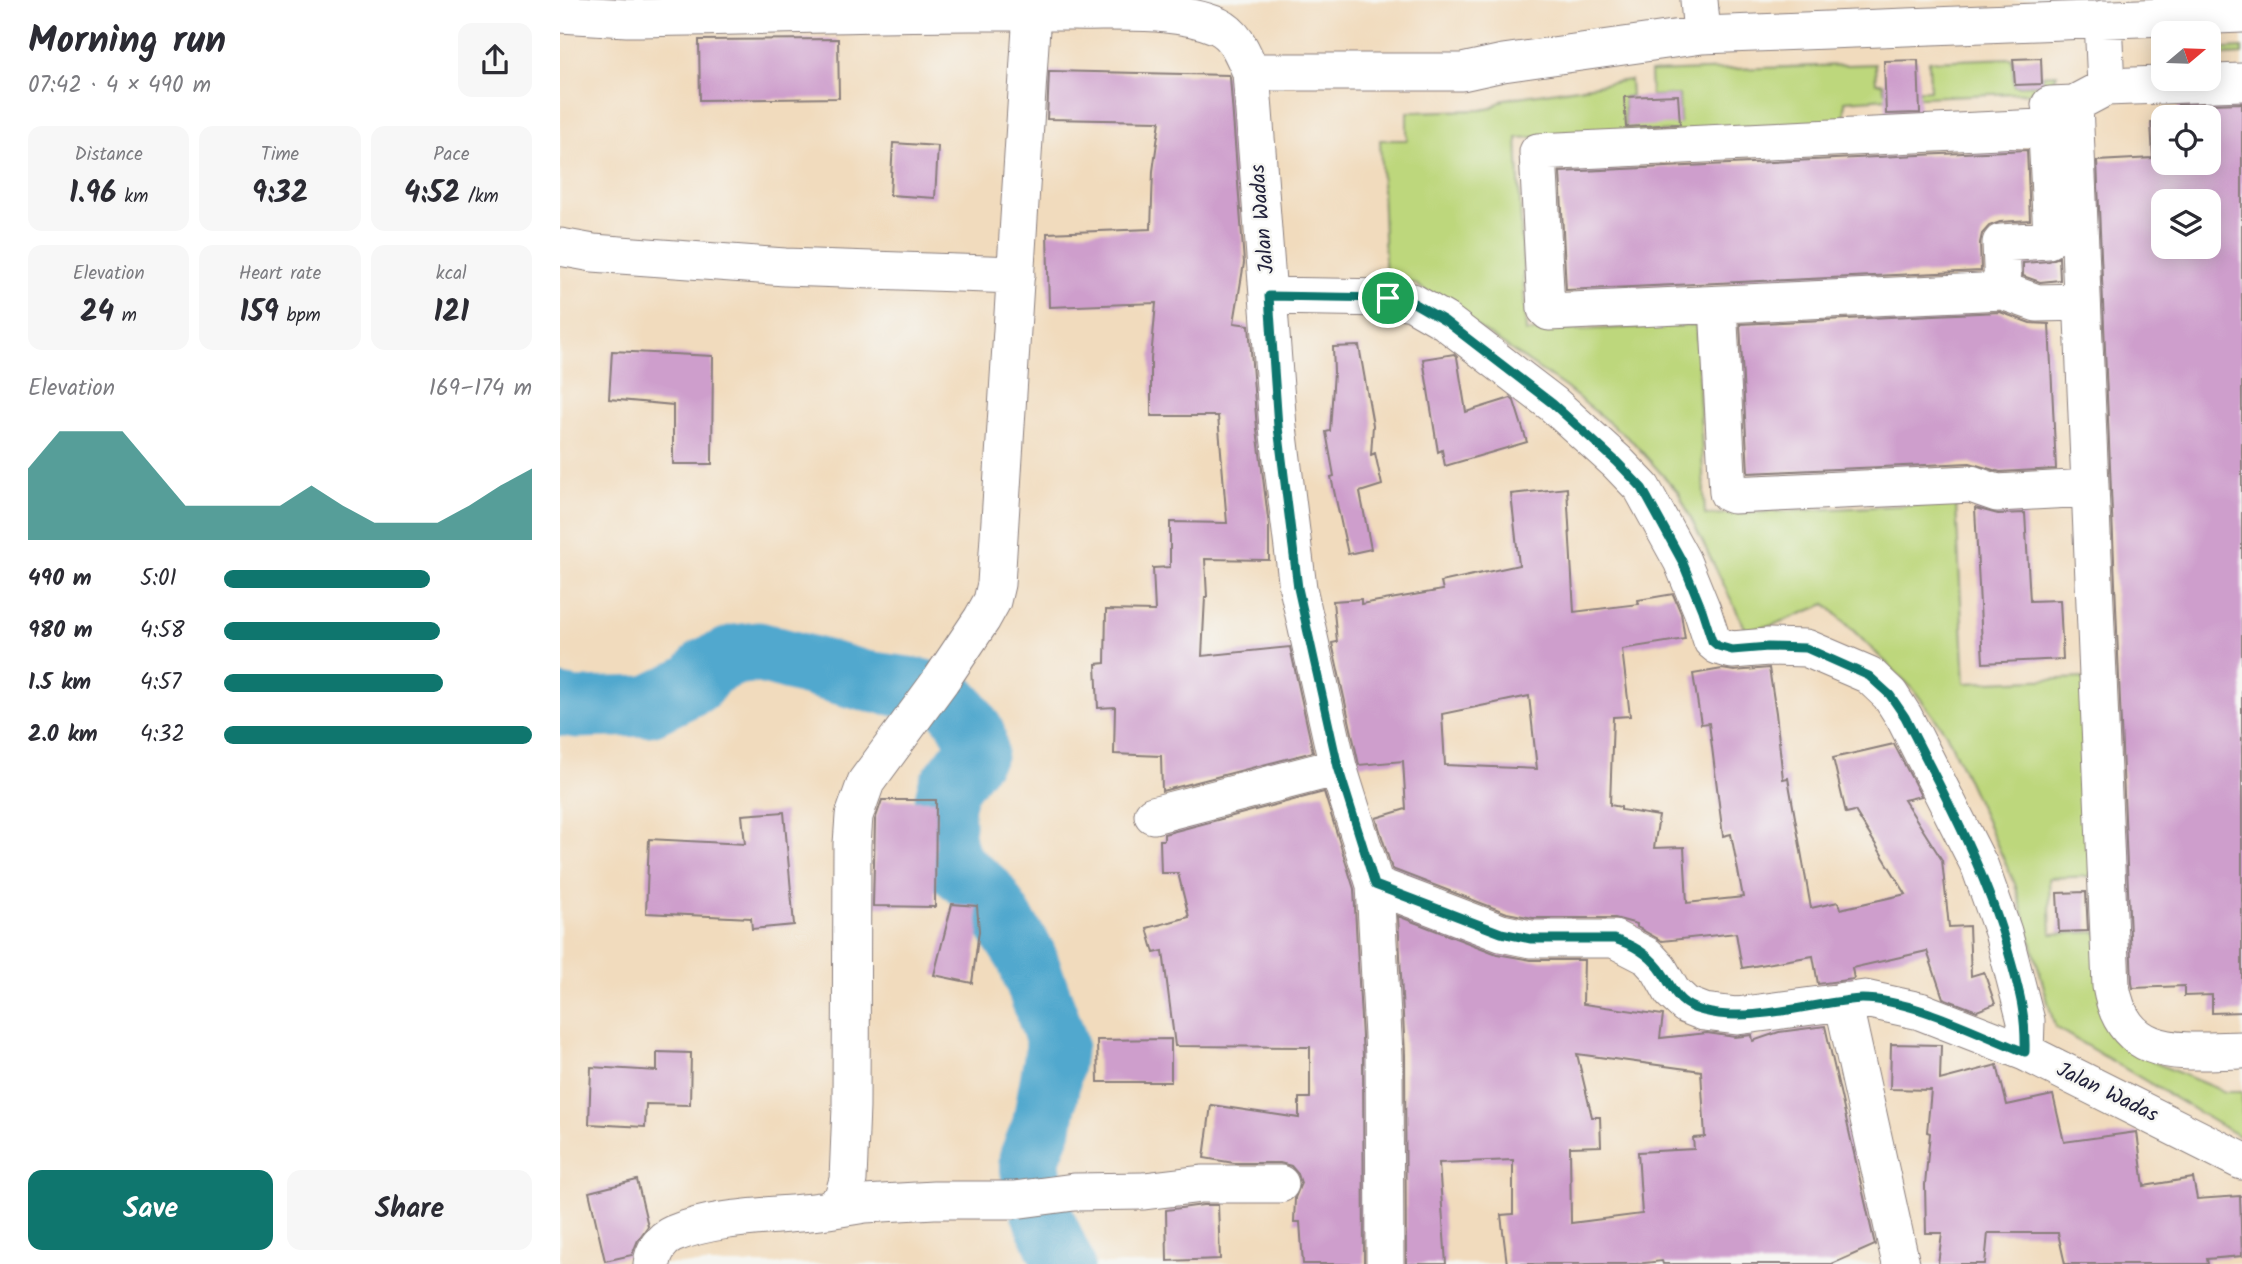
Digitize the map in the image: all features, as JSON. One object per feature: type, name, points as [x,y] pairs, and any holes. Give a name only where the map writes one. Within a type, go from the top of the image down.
[{"type":"street","name":"Jalan Wadas","points":[[560,15],[626,18],[719,8],[1170,14],[1217,25],[1239,45],[1251,72],[1278,427],[1298,588],[1338,767],[1375,885],[1501,933],[1531,939],[1614,939],[1624,942],[1647,956],[1659,969],[1672,992],[1686,1005],[1704,1012],[1737,1016],[1864,999],[1908,1007],[1940,1017],[2025,1052],[2242,1161]]},
{"type":"street","points":[[828,1210],[842,1200],[848,1180],[852,1107],[854,816],[866,782],[982,619],[992,601],[996,583],[1032,12]]},
{"type":"street","points":[[1251,72],[1462,72],[1701,18],[2103,19],[2242,14]]},
{"type":"street","points":[[2103,19],[2106,87]]},
{"type":"street","points":[[1846,113],[2074,104],[2106,87],[2242,82]]},
{"type":"street","points":[[2074,104],[2111,986],[2114,1003],[2130,1031],[2157,1048],[2172,1051],[2242,1050]]},
{"type":"street","points":[[2003,291],[2001,243],[2048,240],[2052,236],[2047,139],[2044,130],[2040,128],[1538,152],[1547,311],[2003,291],[2037,303],[2082,302]]},
{"type":"street","points":[[560,247],[593,253],[785,267],[1016,275]]},
{"type":"street","points":[[1269,296],[1388,298],[1412,302],[1445,321],[1553,404],[1642,488],[1682,561],[1712,641],[1732,650],[1806,648],[1869,676],[1890,695],[1905,717],[1980,867],[2003,932],[2019,989],[2026,1021],[2025,1052]]},
{"type":"street","points":[[1718,304],[1728,493],[1733,495],[1972,484],[1997,493],[2090,488]]},
{"type":"street","points":[[1153,815],[1338,767]]},
{"type":"street","points":[[1375,885],[1384,1055],[1385,1264]]},
{"type":"street","points":[[1843,1001],[1901,1264]]},
{"type":"street","points":[[652,1264],[658,1247],[671,1235],[730,1222],[865,1204],[934,1200],[1014,1200],[1074,1192],[1144,1191],[1202,1184],[1280,1184]]},
{"type":"green space","points":[[2242,48],[2242,54],[2221,55],[2221,49]]},
{"type":"green space","points":[[2012,58],[2014,86],[2043,85],[2043,75],[2057,74],[2050,85],[2039,92],[1901,98],[1901,91],[1930,90],[1929,61]]},
{"type":"green space","points":[[1875,64],[1876,83],[1883,83],[1889,98],[1845,101],[1845,124],[1517,138],[1526,332],[1696,325],[1705,515],[1956,503],[1965,683],[2084,678],[2094,876],[2049,878],[2051,934],[2097,932],[2153,1062],[2225,1092],[2242,1092],[2242,1138],[2055,1027],[2015,884],[1946,733],[1913,689],[1826,604],[1773,625],[1746,630],[1678,492],[1633,442],[1565,387],[1414,283],[1386,284],[1380,140],[1407,140],[1407,112],[1481,110],[1491,108],[1505,99],[1630,80],[1631,96],[1624,97],[1625,125],[1680,123],[1679,95],[1651,96],[1650,72]]},
{"type":"building","points":[[838,39],[839,98],[700,100],[699,40]]},
{"type":"building","points":[[2041,58],[2042,84],[2015,85],[2013,59]]},
{"type":"building","points":[[1918,60],[1920,113],[1886,114],[1884,61]]},
{"type":"building","points":[[1049,71],[1230,77],[1244,263],[1234,323],[1249,325],[1257,429],[1269,526],[1269,560],[1205,559],[1207,597],[1202,656],[1290,647],[1313,752],[1162,791],[1161,756],[1114,754],[1115,707],[1098,708],[1096,664],[1105,663],[1106,610],[1155,611],[1153,568],[1170,567],[1170,522],[1227,523],[1218,416],[1151,416],[1151,359],[1156,303],[1049,307],[1047,233],[1151,229],[1153,171],[1160,121],[1047,119]]},
{"type":"building","points":[[1678,95],[1680,124],[1626,127],[1624,97]]},
{"type":"building","points":[[2242,103],[2242,1012],[2212,1013],[2212,995],[2184,996],[2184,986],[2133,988],[2132,983],[2097,161],[2151,158],[2151,175],[2221,175],[2221,105],[2178,105]]},
{"type":"building","points":[[893,143],[938,146],[935,198],[890,195]]},
{"type":"building","points":[[2027,150],[2030,220],[2000,222],[1989,226],[1982,234],[1980,243],[1981,271],[1566,290],[1560,172]]},
{"type":"building","points":[[2059,257],[2060,280],[2040,282],[2023,276],[2023,263],[2049,261]]},
{"type":"building","points":[[2000,312],[2030,323],[2049,324],[2056,469],[2000,472],[1970,463],[1748,473],[1740,324]]},
{"type":"building","points":[[1359,346],[1373,425],[1371,455],[1375,453],[1382,485],[1360,492],[1371,549],[1348,554],[1331,477],[1334,476],[1326,432],[1330,431],[1333,347]]},
{"type":"building","points":[[612,351],[713,356],[712,464],[673,464],[673,405],[609,399]]},
{"type":"building","points":[[1454,354],[1457,357],[1466,412],[1511,398],[1527,442],[1445,466],[1442,450],[1438,452],[1423,359]]},
{"type":"building","points":[[1567,488],[1574,612],[1639,604],[1638,600],[1673,594],[1681,613],[1685,639],[1622,649],[1630,716],[1613,717],[1610,805],[1621,807],[1621,810],[1659,816],[1654,848],[1684,847],[1687,903],[1743,897],[1731,834],[1723,836],[1709,723],[1701,724],[1693,674],[1722,669],[1734,671],[1769,668],[1783,779],[1788,778],[1811,908],[1838,902],[1840,909],[1906,894],[1855,811],[1846,813],[1833,758],[1894,744],[1921,796],[1904,800],[1942,860],[1949,927],[1969,926],[1971,976],[1984,972],[1995,1004],[1977,1011],[1943,998],[1927,951],[1852,968],[1854,979],[1818,984],[1813,956],[1742,968],[1736,933],[1662,941],[1637,927],[1637,924],[1615,918],[1533,918],[1507,913],[1392,869],[1376,818],[1406,809],[1403,761],[1359,765],[1332,643],[1337,642],[1333,601],[1361,599],[1361,604],[1443,590],[1441,582],[1519,565],[1511,494]],"holes":[[[1529,696],[1537,769],[1445,765],[1442,714]]]},
{"type":"building","points":[[1975,508],[1998,514],[2025,513],[2030,601],[2060,600],[2063,659],[1983,663]]},
{"type":"building","points":[[1324,792],[1354,889],[1363,1056],[1364,1264],[1303,1264],[1300,1222],[1294,1222],[1295,1198],[1301,1183],[1291,1166],[1280,1163],[1234,1163],[1204,1158],[1211,1105],[1299,1118],[1299,1098],[1310,1098],[1310,1047],[1175,1046],[1163,951],[1154,953],[1147,928],[1189,917],[1178,873],[1161,873],[1160,840],[1164,840],[1164,834]]},
{"type":"building","points":[[882,800],[936,800],[935,907],[873,906],[875,820]]},
{"type":"building","points":[[784,812],[794,925],[752,929],[751,918],[646,913],[649,839],[745,844],[742,815]]},
{"type":"building","points":[[2086,892],[2088,931],[2059,932],[2057,893]]},
{"type":"building","points":[[952,904],[977,906],[979,931],[972,983],[934,975]]},
{"type":"building","points":[[1398,916],[1497,954],[1531,960],[1584,960],[1583,1004],[1663,1015],[1660,1038],[1707,1033],[1735,1037],[1752,1035],[1753,1041],[1779,1032],[1825,1026],[1875,1245],[1832,1264],[1663,1264],[1662,1261],[1636,1264],[1507,1264],[1501,1215],[1513,1214],[1513,1160],[1439,1163],[1446,1264],[1406,1264],[1405,1055]],"holes":[[[1577,1054],[1701,1071],[1705,1137],[1693,1138],[1694,1149],[1638,1152],[1642,1214],[1571,1223],[1570,1147],[1601,1146],[1600,1117],[1592,1117]]]},
{"type":"building","points":[[1171,1039],[1171,1082],[1098,1082],[1097,1040]]},
{"type":"building","points":[[1891,1044],[1941,1045],[1940,1080],[1997,1065],[2007,1105],[2053,1095],[2064,1142],[2137,1132],[2144,1186],[2193,1178],[2197,1199],[2240,1196],[2242,1256],[2207,1259],[2208,1264],[2065,1264],[2058,1233],[1988,1233],[1985,1264],[1938,1264],[1942,1233],[1926,1233],[1925,1185],[1931,1090],[1890,1089]]},
{"type":"building","points":[[657,1052],[691,1053],[690,1105],[646,1104],[645,1127],[589,1124],[591,1067],[657,1071]]},
{"type":"building","points":[[637,1180],[648,1226],[632,1255],[605,1261],[589,1192]]},
{"type":"building","points":[[1218,1205],[1220,1259],[1167,1261],[1166,1210]]},
{"type":"waterway","points":[[560,705],[577,708],[649,706],[696,683],[708,667],[735,655],[758,652],[865,681],[921,689],[949,700],[961,713],[975,734],[977,750],[948,788],[943,808],[943,836],[953,865],[986,893],[1026,956],[1057,1042],[1042,1127],[1029,1159],[1034,1191],[1064,1264]]},
{"type":"route","points":[[1269,296],[1388,298],[1412,302],[1445,321],[1553,404],[1642,488],[1682,561],[1712,641],[1718,646],[1732,650],[1806,648],[1869,676],[1890,695],[1905,717],[1980,867],[2003,932],[2019,989],[2026,1021],[2025,1052],[1961,1028],[1940,1017],[1895,1004],[1864,999],[1737,1016],[1704,1012],[1686,1005],[1672,992],[1659,969],[1647,956],[1624,942],[1614,939],[1531,939],[1501,933],[1375,885],[1338,767],[1298,588],[1278,427],[1269,296]]}]
